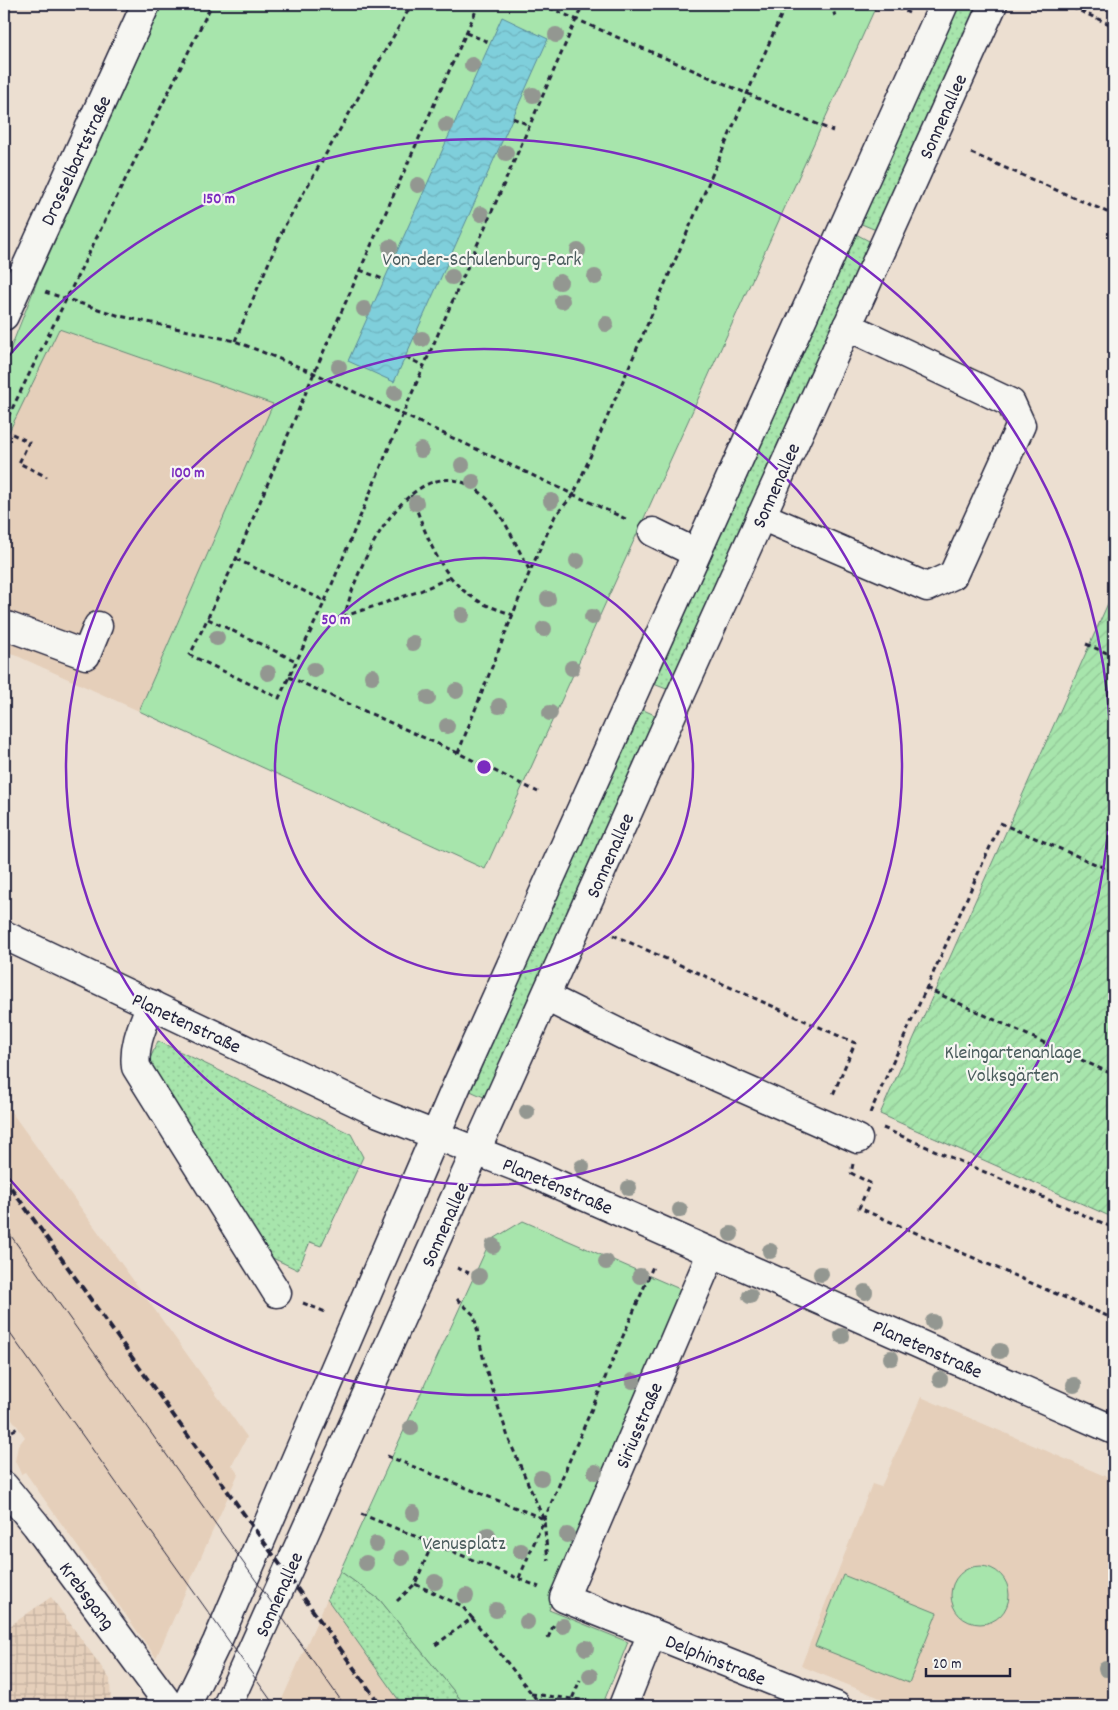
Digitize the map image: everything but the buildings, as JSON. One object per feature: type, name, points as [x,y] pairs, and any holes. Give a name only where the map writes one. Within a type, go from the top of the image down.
[{"type":"main road","name":"Drosselbartstraße","points":[[9,301],[146,4]]},
{"type":"main road","name":"Sonnenallee","points":[[186,1706],[217,1642],[436,1136],[944,4]]},
{"type":"main road","name":"Sonnenallee","points":[[227,1706],[993,4]]},
{"type":"main road","points":[[761,516],[927,586],[953,575],[1021,425],[1011,404],[847,326]]},
{"type":"main road","points":[[653,532],[696,553]]},
{"type":"main road","points":[[4,625],[86,655],[98,626]]},
{"type":"main road","name":"Planetenstraße","points":[[4,935],[379,1113],[477,1151],[712,1252],[1114,1430]]},
{"type":"main road","points":[[546,997],[630,1038],[821,1123],[867,1128]]},
{"type":"main road","points":[[151,1004],[134,1055],[136,1067],[277,1293]]},
{"type":"main road","name":"Siriusstraße","points":[[564,1598],[712,1252]]},
{"type":"main road","name":"Krebsgang","points":[[4,1486],[36,1524],[170,1706]]},
{"type":"main road","name":"Delphinstraße","points":[[564,1598],[836,1706]]},
{"type":"main road","name":"Delphinstraße","points":[[613,1705],[652,1634]]},
{"type":"path","points":[[4,425],[212,4]]},
{"type":"path","points":[[235,341],[284,227],[412,4]]},
{"type":"path","points":[[479,4],[314,373],[236,559],[190,655],[279,698],[325,601],[402,416],[574,20],[583,4]]},
{"type":"path","points":[[541,4],[574,20],[833,131]]},
{"type":"path","points":[[458,753],[530,571],[555,516],[574,494],[786,4]]},
{"type":"path","points":[[831,4],[835,16]]},
{"type":"path","points":[[889,4],[908,13]]},
{"type":"path","points":[[1064,4],[1114,26]]},
{"type":"path","points":[[466,33],[491,43]]},
{"type":"path","points":[[513,118],[529,125]]},
{"type":"path","points":[[971,152],[1114,215]]},
{"type":"path","points":[[360,270],[385,280]]},
{"type":"path","points":[[9,301],[67,300],[120,316],[235,341],[314,373],[402,416],[653,532]]},
{"type":"path","points":[[406,357],[424,366]]},
{"type":"path","points":[[4,430],[29,442],[19,463],[47,476]]},
{"type":"path","points":[[449,578],[420,591],[345,616],[349,596],[379,533],[394,510],[425,484],[447,480],[463,483],[481,493],[500,514],[530,571]]},
{"type":"path","points":[[411,494],[426,532],[449,578],[478,601],[513,615]]},
{"type":"path","points":[[236,559],[325,601]]},
{"type":"path","points":[[208,619],[296,661]]},
{"type":"path","points":[[1086,644],[1114,656]]},
{"type":"path","points":[[290,677],[458,753],[538,792]]},
{"type":"path","points":[[1114,872],[1000,825],[926,988],[867,1128],[1114,1228]]},
{"type":"path","points":[[613,935],[855,1043],[821,1123]]},
{"type":"path","points":[[926,988],[1114,1075]]},
{"type":"path","points":[[851,1173],[870,1183],[859,1208],[1114,1319]]},
{"type":"path","points":[[519,1578],[654,1264]]},
{"type":"path","points":[[457,1268],[469,1273]]},
{"type":"path","points":[[457,1299],[474,1315],[485,1366],[509,1440],[544,1520],[548,1565]]},
{"type":"path","points":[[4,1436],[18,1428]]},
{"type":"path","points":[[387,1456],[544,1520]]},
{"type":"path","points":[[361,1514],[564,1598]]},
{"type":"path","points":[[397,1602],[415,1584],[432,1542]]},
{"type":"path","points":[[415,1584],[462,1606],[536,1699]]},
{"type":"path","points":[[432,1647],[472,1618]]},
{"type":"path","points":[[569,1706],[580,1680]]},
{"type":"path","points":[[532,1694],[613,1705]]},
{"type":"shaded area","points":[[58,329],[273,404],[139,711],[4,650],[4,442]]},
{"type":"shaded area","points":[[4,1102],[247,1437],[232,1465],[238,1474],[156,1658],[25,1472],[21,1474],[15,1461],[18,1446],[25,1437],[7,1412],[4,1414]]},
{"type":"shaded area","points":[[921,1397],[1114,1480],[1114,1706],[900,1706],[801,1666],[872,1484],[881,1487]]},
{"type":"shaded area","points":[[51,1597],[110,1679],[111,1706],[4,1706],[4,1630]]},
{"type":"shaded area","points":[[327,1599],[403,1706],[279,1706]]},
{"type":"green space","name":"Von-der-Schulenburg-Park","points":[[162,4],[877,4],[485,869],[139,711],[273,404],[59,329],[4,442],[4,365],[40,274]]},
{"type":"green space","points":[[959,4],[978,4],[876,230],[859,223]]},
{"type":"green space","points":[[854,233],[871,242],[669,690],[651,683]]},
{"type":"green space","name":"Kleingartenanlage Volksgärten","points":[[1114,590],[1114,1218],[880,1114]]},
{"type":"green space","points":[[639,708],[657,716],[486,1098],[468,1090]]},
{"type":"green space","points":[[158,1041],[351,1134],[363,1157],[321,1246],[310,1242],[298,1270],[262,1253],[148,1063]]},
{"type":"green space","name":"Venusplatz","points":[[523,1221],[682,1290],[560,1575],[549,1610],[628,1642],[602,1706],[466,1706],[380,1600],[340,1571],[490,1241]]},
{"type":"green space","points":[[974,1566],[986,1566],[1001,1574],[1009,1589],[1009,1601],[1001,1616],[986,1624],[974,1624],[959,1616],[951,1601],[951,1589],[959,1574]]},
{"type":"green space","points":[[340,1571],[380,1600],[466,1706],[403,1706],[327,1599]]},
{"type":"green space","points":[[843,1575],[937,1613],[909,1683],[815,1646]]},
{"type":"water","points":[[502,17],[548,39],[394,382],[348,361]]},
{"type":"tram line","points":[[4,1226],[345,1706]]},
{"type":"tram line","points":[[4,1325],[275,1706]]},
{"type":"railway","points":[[4,1178],[381,1706]]}]
